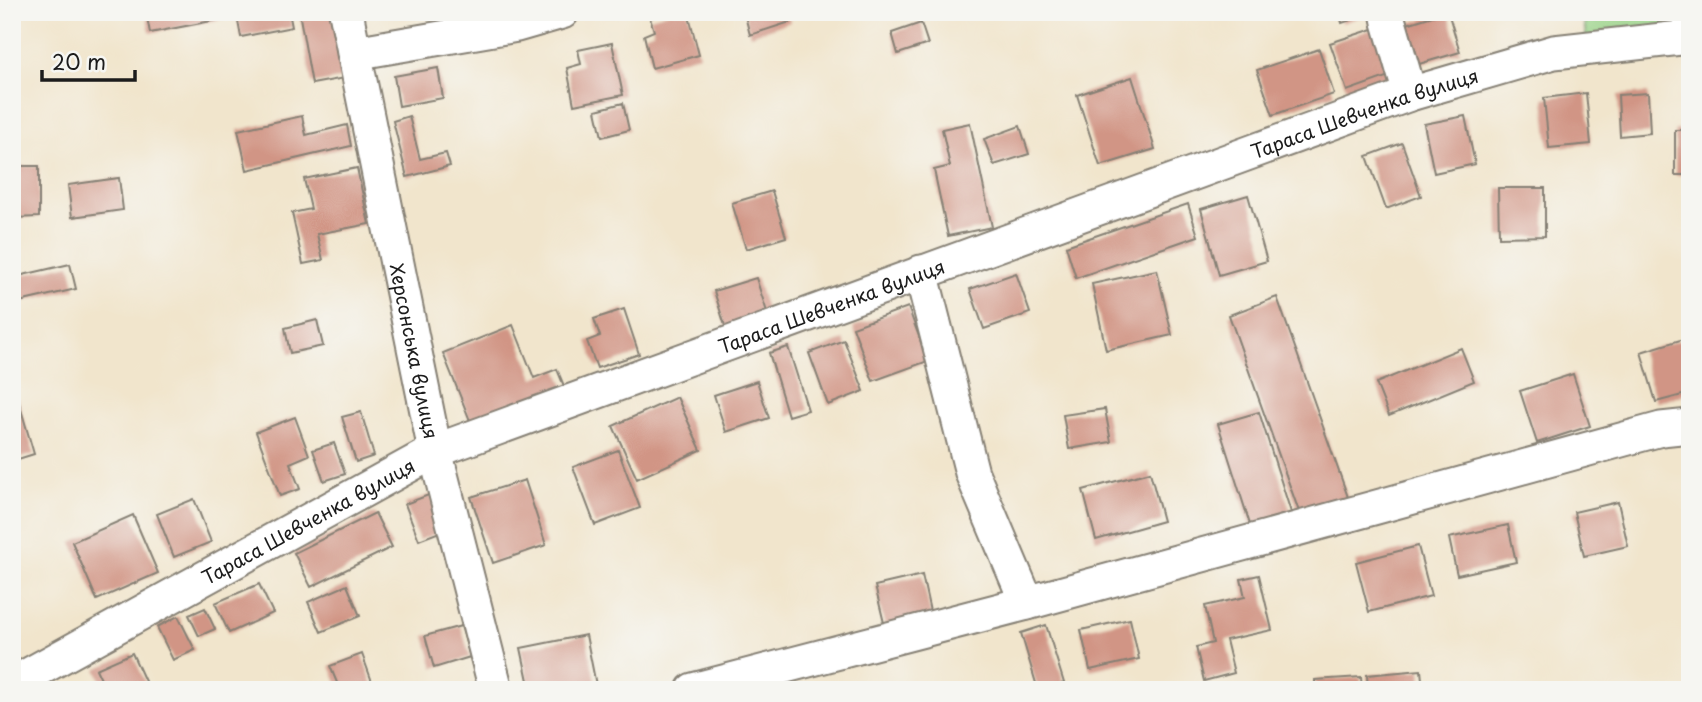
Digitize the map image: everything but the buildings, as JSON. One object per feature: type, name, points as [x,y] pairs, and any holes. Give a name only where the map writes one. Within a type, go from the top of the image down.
[{"type":"street","name":"Херсонська вулиця","points":[[346,12],[435,451],[496,690]]},
{"type":"street","points":[[354,53],[517,25],[562,12]]},
{"type":"street","points":[[1388,12],[1410,94]]},
{"type":"street","name":"Тараса Шевченка вулиця","points":[[12,684],[435,451],[1410,94],[1554,52],[1690,37]]},
{"type":"street","points":[[922,272],[972,473],[1027,603]]},
{"type":"street","points":[[693,690],[1027,603],[1661,429],[1690,426]]},
{"type":"green space","points":[[1583,12],[1690,12],[1690,54],[1589,63]]}]
